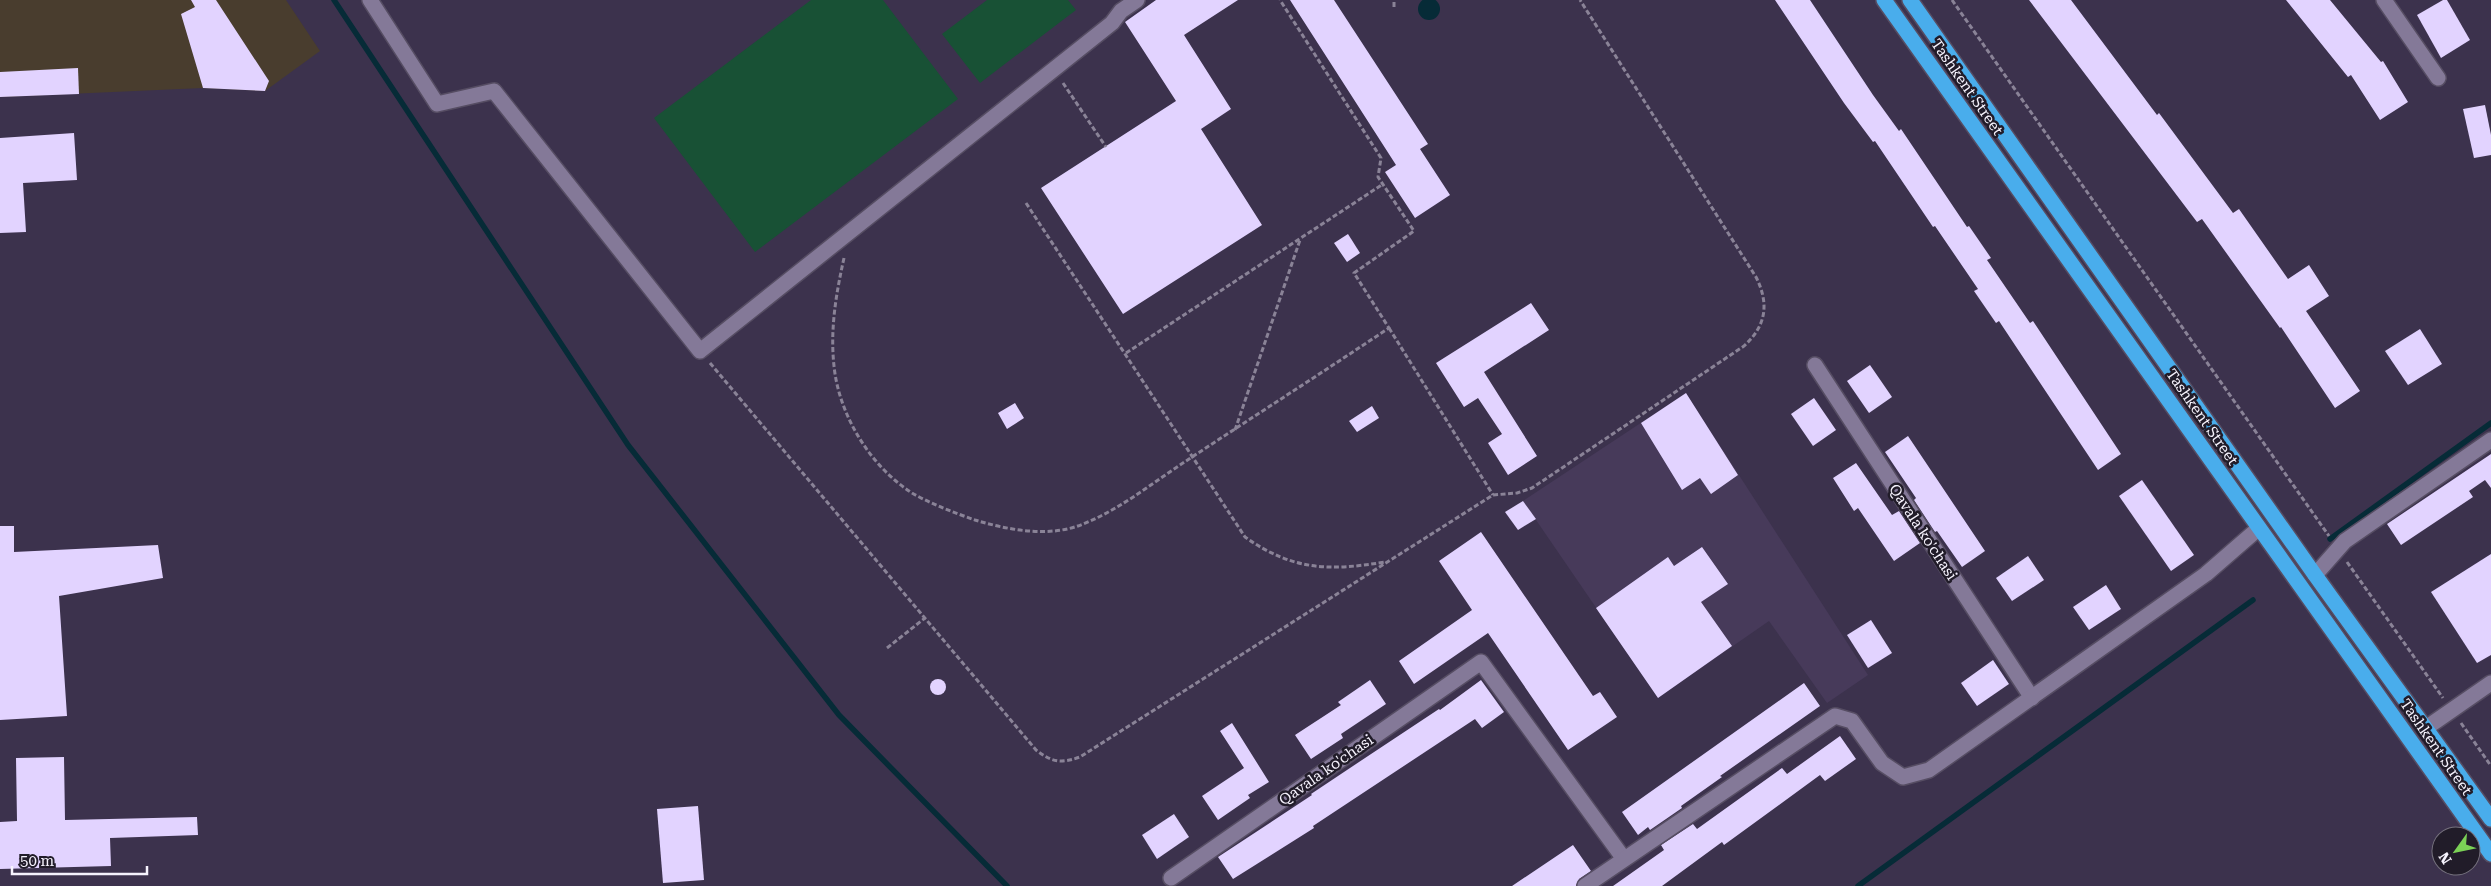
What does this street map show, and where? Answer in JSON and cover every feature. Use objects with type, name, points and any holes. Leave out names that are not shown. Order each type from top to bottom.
[{"type":"highway","name":"Tashkent Street","points":[[1884,0],[2491,854]]},
{"type":"highway","name":"Tashkent Street","points":[[1910,0],[2315,575],[2491,819]]},
{"type":"street","points":[[370,0],[437,104],[494,91],[700,351],[1054,70],[1112,23],[1121,11],[1137,0]]},
{"type":"street","points":[[2384,0],[2438,78]]},
{"type":"street","name":"Qavala ko'chasi","points":[[1815,366],[2032,698]]},
{"type":"street","points":[[2315,575],[2344,542],[2491,440]]},
{"type":"street","points":[[1586,886],[1834,716],[1852,721],[1882,763],[1903,778],[1930,770],[2206,574],[2260,528]]},
{"type":"street","name":"Qavala ko'chasi","points":[[1171,878],[1482,662],[1624,859]]},
{"type":"street","points":[[2426,728],[2491,682]]},
{"type":"path","points":[[1280,0],[1381,158],[1378,177],[1414,231],[1354,273],[1493,495]]},
{"type":"path","points":[[1394,0],[1394,7]]},
{"type":"path","points":[[700,351],[1036,750],[1050,760],[1066,762],[1080,757],[1493,495],[1517,493],[1532,488],[1744,346],[1756,335],[1765,308],[1763,291],[1756,276],[1580,0]]},
{"type":"path","points":[[1952,0],[2491,766]]},
{"type":"path","points":[[1054,70],[1106,147]]},
{"type":"path","points":[[1126,353],[1383,184]]},
{"type":"path","points":[[1026,203],[1246,537],[1264,550],[1291,562],[1319,568],[1350,568],[1388,562]]},
{"type":"path","points":[[849,233],[835,299],[834,367],[841,400],[859,439],[886,470],[912,493],[962,516],[988,524],[1022,530],[1050,531],[1081,525],[1098,517],[1235,431],[1389,328]]},
{"type":"path","points":[[1235,431],[1300,238]]},
{"type":"path","points":[[887,648],[925,618]]},
{"type":"shaded area","points":[[0,0],[286,0],[320,51],[265,91],[203,88],[0,97]]},
{"type":"shaded area","points":[[1686,393],[1868,675],[1827,703],[1769,621],[1658,698],[1523,501]]},
{"type":"green space","points":[[811,0],[883,0],[958,99],[755,252],[654,118]]},
{"type":"green space","points":[[987,0],[1068,0],[1076,10],[980,83],[942,34]]},
{"type":"water","points":[[1429,-2],[1437,1],[1440,9],[1437,17],[1429,20],[1421,17],[1418,9],[1421,1]]},
{"type":"building","points":[[191,0],[216,0],[269,81],[265,91],[203,88],[181,14],[195,7]]},
{"type":"building","points":[[1156,0],[1238,0],[1184,35],[1231,109],[1201,129],[1262,225],[1123,314],[1041,188],[1176,101],[1125,22]]},
{"type":"building","points":[[1290,0],[1334,0],[1428,144],[1420,149],[1450,195],[1415,218],[1385,172],[1396,165]]},
{"type":"building","points":[[1775,0],[1810,0],[1873,95],[1899,131],[1901,129],[1967,227],[1969,226],[1991,258],[1987,260],[2030,323],[2033,321],[2121,454],[2098,470],[1999,321],[1996,323],[1974,291],[1978,289],[1935,226],[1933,227],[1875,141],[1873,142],[1844,103]]},
{"type":"building","points":[[2029,0],[2071,0],[2157,115],[2159,113],[2233,213],[2239,209],[2288,279],[2309,265],[2329,296],[2306,311],[2360,391],[2335,408],[2281,327],[2202,219],[2197,222]]},
{"type":"building","points":[[2286,0],[2330,0],[2381,62],[2383,61],[2408,102],[2380,120],[2351,75],[2348,77]]},
{"type":"building","points":[[2443,0],[2447,0],[2470,40],[2441,58],[2417,15]]},
{"type":"building","points":[[78,68],[79,94],[0,97],[0,72]]},
{"type":"building","points":[[2485,105],[2491,135],[2491,155],[2474,158],[2463,109]]},
{"type":"building","points":[[74,133],[77,180],[23,183],[26,232],[0,233],[0,138]]},
{"type":"building","points":[[1348,234],[1360,253],[1347,262],[1334,243]]},
{"type":"building","points":[[1531,303],[1549,330],[1484,372],[1537,456],[1508,475],[1488,443],[1502,434],[1478,398],[1464,407],[1436,363]]},
{"type":"building","points":[[2420,329],[2442,364],[2408,385],[2385,351]]},
{"type":"building","points":[[1870,365],[1892,397],[1869,413],[1847,381]]},
{"type":"building","points":[[1686,393],[1738,475],[1711,494],[1700,478],[1682,490],[1641,423]]},
{"type":"building","points":[[1814,398],[1836,430],[1813,446],[1791,414]]},
{"type":"building","points":[[1015,403],[1024,418],[1007,429],[998,413]]},
{"type":"building","points":[[1372,406],[1379,418],[1357,432],[1349,421]]},
{"type":"building","points":[[1908,436],[1985,551],[1962,567],[1937,531],[1935,532],[1914,500],[1916,498],[1885,452]]},
{"type":"building","points":[[2491,454],[2491,488],[2485,480],[2469,491],[2473,497],[2401,545],[2387,524]]},
{"type":"building","points":[[1856,463],[1892,515],[1899,511],[1920,543],[1894,561],[1858,508],[1854,511],[1833,478]]},
{"type":"building","points":[[2142,480],[2194,555],[2171,571],[2119,496]]},
{"type":"building","points":[[1523,501],[1536,519],[1518,530],[1505,512]]},
{"type":"building","points":[[0,526],[14,526],[14,552],[158,545],[163,578],[59,596],[67,716],[0,720]]},
{"type":"building","points":[[1481,532],[1593,696],[1600,692],[1617,717],[1568,750],[1488,633],[1414,684],[1399,661],[1472,610],[1439,561]]},
{"type":"building","points":[[1702,547],[1728,584],[1701,602],[1732,646],[1658,698],[1596,608],[1668,557],[1674,566]]},
{"type":"building","points":[[2491,554],[2491,655],[2477,663],[2431,592]]},
{"type":"building","points":[[2028,556],[2044,580],[2012,601],[1996,578]]},
{"type":"building","points":[[2106,585],[2121,609],[2089,630],[2073,607]]},
{"type":"building","points":[[1871,620],[1892,653],[1868,668],[1847,635]]},
{"type":"building","points":[[1993,660],[2009,684],[1977,706],[1961,683]]},
{"type":"building","points":[[938,679],[944,681],[946,687],[944,693],[938,695],[932,693],[930,687],[932,681]]},
{"type":"building","points":[[1370,680],[1386,704],[1341,734],[1343,738],[1311,759],[1295,735],[1341,705],[1338,702]]},
{"type":"building","points":[[1481,680],[1504,712],[1482,728],[1475,719],[1313,826],[1314,828],[1233,879],[1218,857],[1440,710]]},
{"type":"building","points":[[1804,683],[1820,706],[1720,776],[1722,777],[1681,806],[1682,808],[1650,830],[1648,827],[1638,835],[1622,812]]},
{"type":"building","points":[[1232,723],[1269,782],[1248,795],[1250,798],[1218,820],[1202,796],[1244,768],[1220,731]]},
{"type":"building","points":[[1840,736],[1856,759],[1825,781],[1820,775],[1724,845],[1722,842],[1662,886],[1613,886],[1664,850],[1661,845],[1693,824],[1697,829],[1782,768],[1787,774]]},
{"type":"building","points":[[64,757],[65,820],[197,817],[198,835],[110,838],[111,866],[0,869],[0,822],[17,821],[16,758]]},
{"type":"building","points":[[698,806],[704,880],[663,883],[657,809]]},
{"type":"building","points":[[1174,814],[1189,837],[1157,859],[1142,835]]},
{"type":"building","points":[[1573,845],[1591,871],[1579,879],[1576,886],[1512,886]]},
{"type":"waterway","points":[[334,0],[628,445],[839,715],[1007,886]]},
{"type":"waterway","points":[[2330,539],[2491,423]]},
{"type":"waterway","points":[[1858,886],[2253,600]]}]
